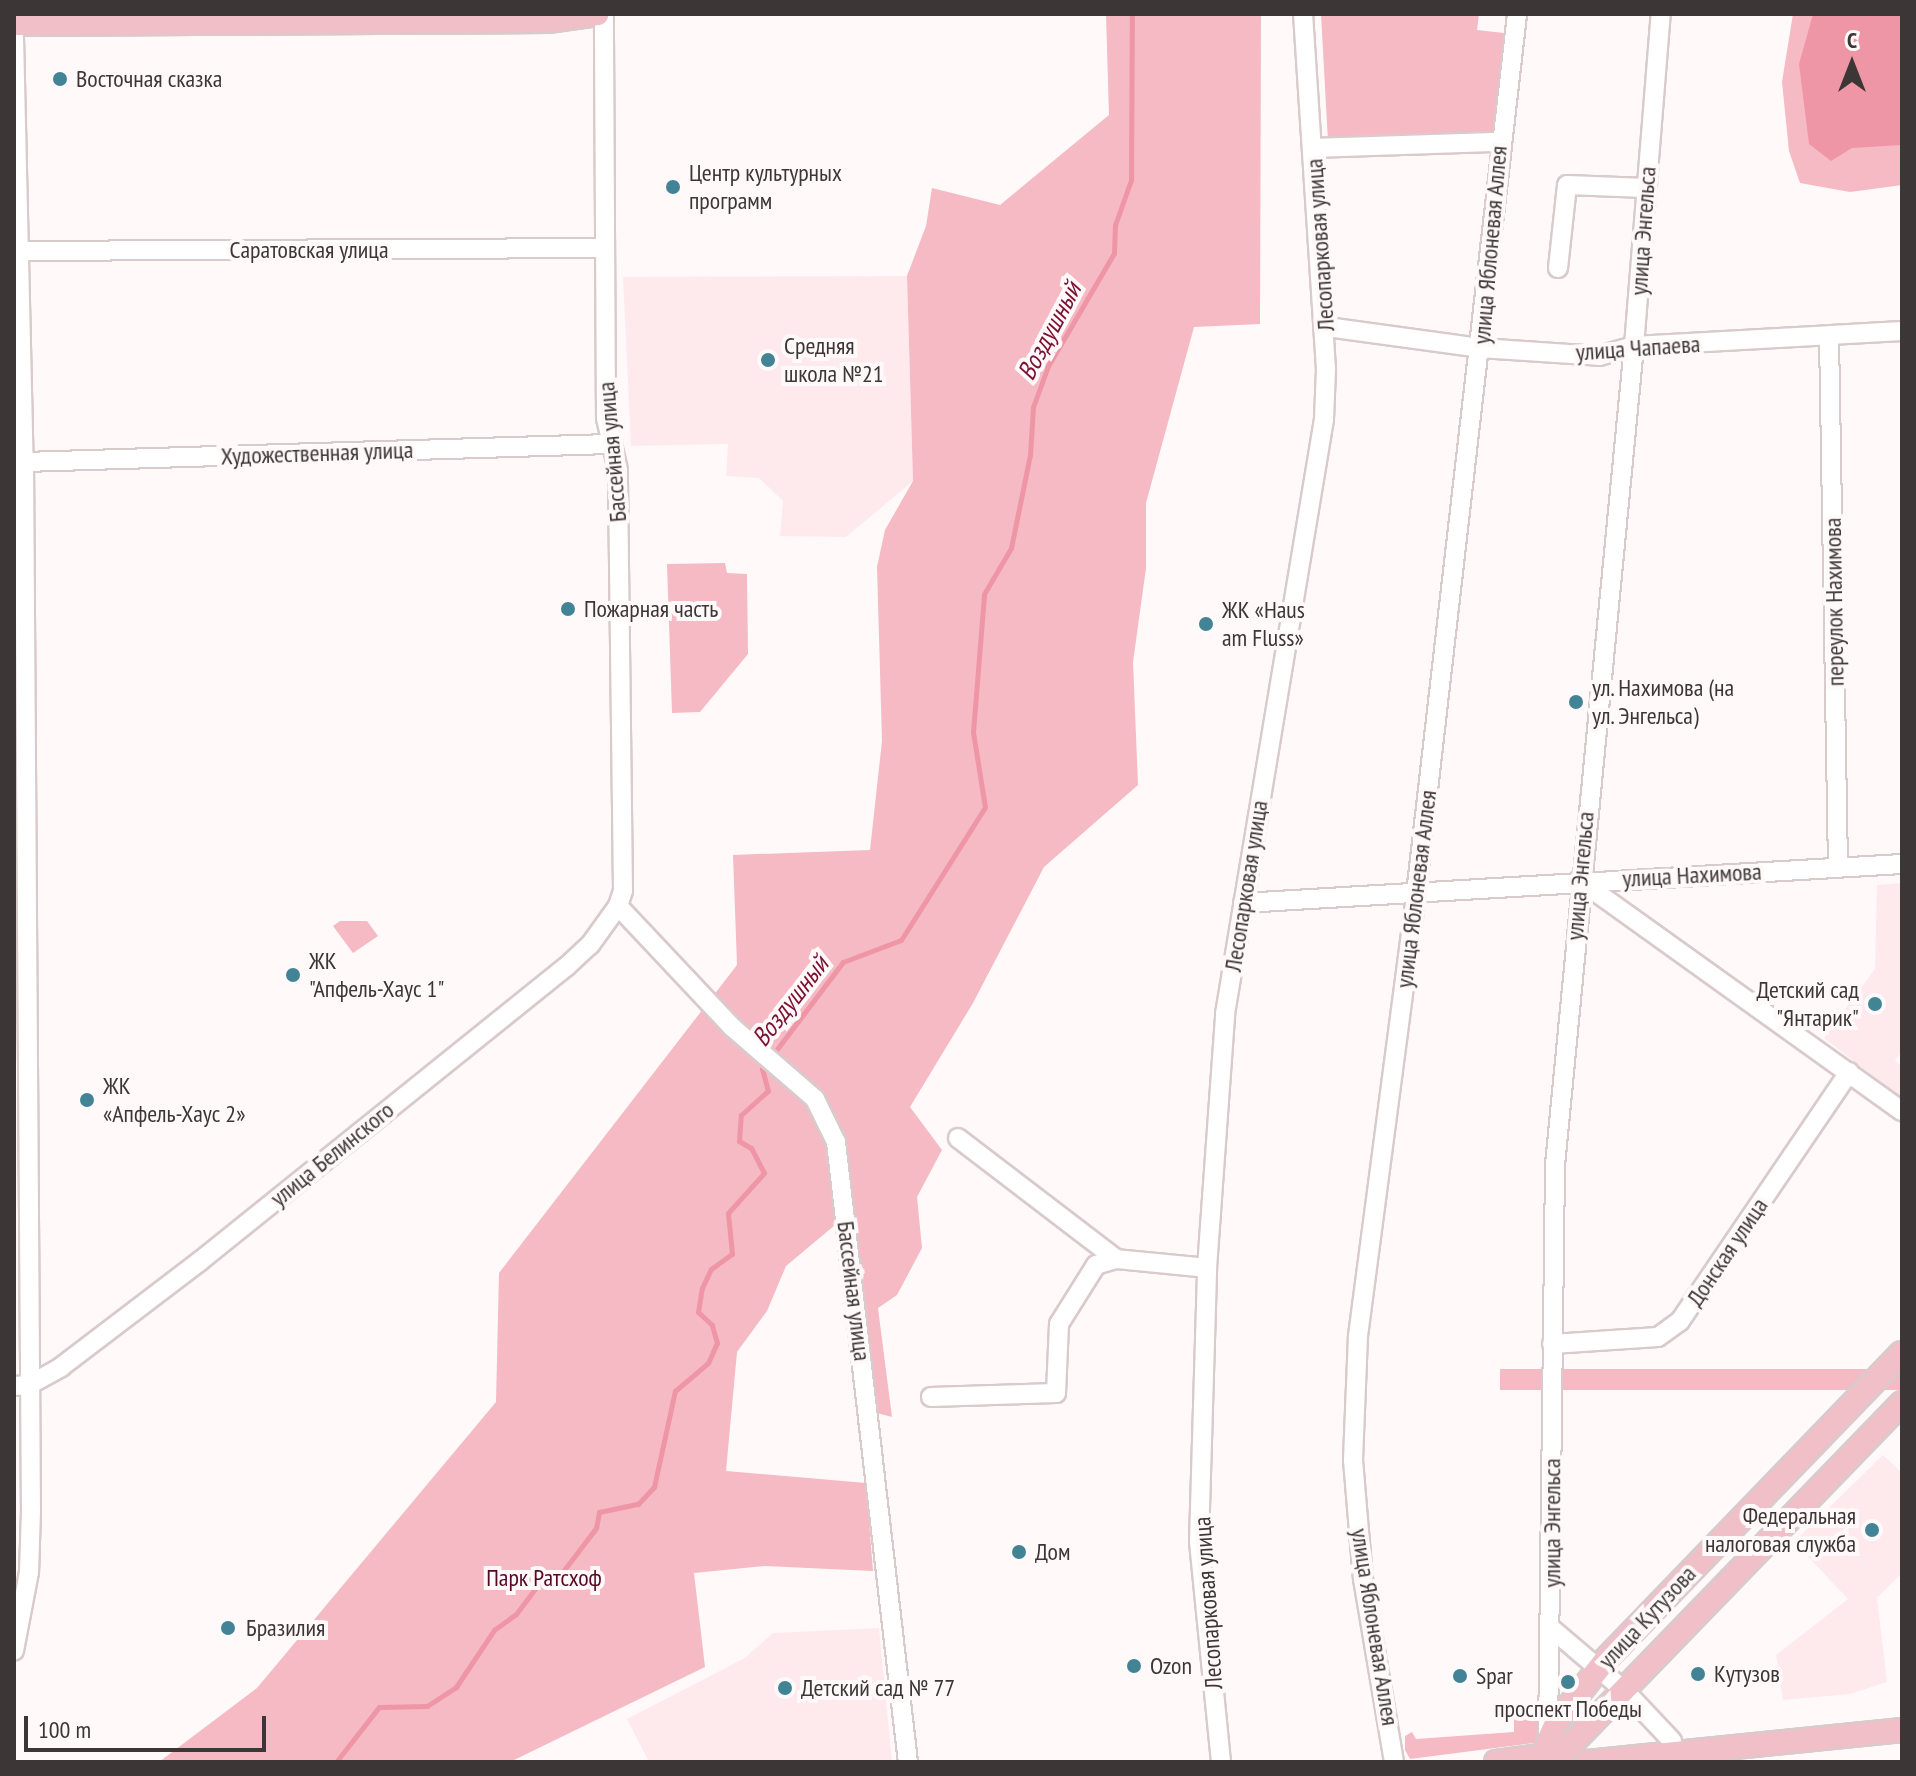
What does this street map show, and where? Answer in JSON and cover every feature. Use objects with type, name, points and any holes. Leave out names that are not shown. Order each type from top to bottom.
[{"type":"main road","points":[[14,24],[548,21],[601,14]]},
{"type":"main road","name":"улица Кутузова","points":[[1553,1755],[1557,1721],[1597,1670],[1902,1353]]},
{"type":"main road","name":"улица Кутузова","points":[[1553,1755],[1624,1690],[1902,1403]]},
{"type":"main road","points":[[1496,1762],[1553,1755],[1902,1730]]},
{"type":"main road","points":[[1587,1762],[1676,1747]]},
{"type":"street","name":"Бассейная улица","points":[[601,14],[609,444],[618,470],[620,898],[732,1027],[815,1099],[836,1142],[908,1762]]},
{"type":"street","name":"Лесопарковая улица","points":[[1221,1762],[1199,1542],[1207,1268],[1225,1014],[1324,419],[1327,327],[1303,14]]},
{"type":"street","name":"улица Яблоневая Аллея","points":[[1394,1762],[1363,1579],[1353,1460],[1364,1277],[1416,894],[1480,348],[1499,142],[1517,14]]},
{"type":"street","name":"улица Энгельса","points":[[1553,1755],[1555,1165],[1579,880],[1634,346],[1661,14]]},
{"type":"street","points":[[14,37],[24,462],[20,706],[21,1385],[29,1572],[14,1651]]},
{"type":"street","points":[[1314,148],[1499,142]]},
{"type":"street","points":[[1558,268],[1567,185],[1646,188]]},
{"type":"street","name":"Саратовская улица","points":[[17,251],[604,248]]},
{"type":"street","name":"улица Чапаева","points":[[1327,327],[1480,348],[1599,356],[1634,346],[1902,331]]},
{"type":"street","name":"переулок Нахимова","points":[[1829,336],[1838,867]]},
{"type":"street","name":"Художественная улица","points":[[24,462],[609,444]]},
{"type":"street","name":"улица Нахимова","points":[[1243,903],[1416,894],[1579,880],[1902,864]]},
{"type":"street","points":[[1579,880],[1902,1111]]},
{"type":"street","name":"улица Белинского","points":[[21,1385],[61,1367],[200,1261],[566,967],[590,945],[620,898]]},
{"type":"street","name":"Донская улица","points":[[1552,1344],[1658,1337],[1680,1321],[1849,1072]]},
{"type":"street","points":[[958,1138],[1116,1259]]},
{"type":"street","points":[[931,1397],[1056,1393],[1059,1324],[1096,1265],[1116,1259],[1207,1268]]},
{"type":"street","points":[[1552,1629],[1624,1690],[1676,1747]]},
{"type":"shaded area","points":[[1813,14],[1902,14],[1902,145],[1852,148],[1831,161],[1809,144],[1799,64]]},
{"type":"shaded area","name":"Средняя школа №21","points":[[907,276],[913,481],[846,537],[780,536],[783,501],[759,478],[726,476],[728,444],[631,446],[623,277]]},
{"type":"shaded area","name":"Детский сад \"Янтарик\"","points":[[1902,883],[1902,1051],[1895,1061],[1902,1066],[1902,1099],[1824,1038],[1875,969],[1877,885]]},
{"type":"shaded area","points":[[1883,1455],[1902,1473],[1902,1573],[1877,1598],[1887,1682],[1850,1694],[1783,1700],[1776,1655],[1848,1599],[1794,1542]]},
{"type":"shaded area","name":"Детский сад № 77","points":[[879,1628],[892,1762],[649,1762],[627,1719],[745,1658],[773,1633]]},
{"type":"green space","name":"Парк Ратсхоф","points":[[1106,14],[1261,14],[1260,324],[1194,327],[1146,503],[1146,568],[1133,662],[1138,785],[1044,867],[973,1003],[910,1107],[942,1150],[917,1197],[922,1248],[897,1295],[878,1308],[892,1417],[877,1413],[862,1305],[841,1220],[786,1266],[767,1311],[737,1352],[726,1471],[866,1483],[873,1571],[765,1566],[694,1573],[705,1667],[510,1762],[159,1762],[257,1688],[496,1402],[499,1273],[737,965],[733,855],[870,850],[882,741],[877,567],[885,530],[913,481],[907,276],[926,226],[932,188],[1000,205],[1109,115]]},
{"type":"green space","points":[[1321,14],[1479,14],[1477,30],[1504,33],[1496,135],[1328,142]]},
{"type":"green space","points":[[1793,14],[1902,14],[1902,185],[1850,192],[1800,183],[1789,151],[1782,82]]},
{"type":"green space","points":[[725,563],[727,573],[747,574],[748,654],[700,712],[672,713],[667,564]]},
{"type":"green space","points":[[340,921],[367,921],[378,936],[353,953],[333,926]]},
{"type":"green space","points":[[1500,1369],[1902,1369],[1902,1390],[1500,1390]]},
{"type":"green space","points":[[1514,1713],[1540,1715],[1542,1742],[1410,1759],[1405,1750],[1405,1736],[1412,1732],[1416,1739],[1514,1732]]},
{"type":"waterway","name":"Воздушный","points":[[336,1762],[379,1707],[427,1706],[456,1687],[494,1630],[516,1614],[541,1581],[561,1574],[596,1528],[599,1512],[638,1504],[654,1487],[675,1391],[708,1363],[717,1343],[712,1325],[698,1312],[702,1288],[711,1269],[732,1254],[728,1213],[764,1173],[751,1148],[739,1141],[741,1115],[768,1091],[762,1069],[843,962],[901,940],[985,807],[973,732],[984,594],[1011,548],[1030,455],[1033,407],[1048,366],[1114,253],[1115,225],[1131,180],[1132,14]]},
{"type":"tram line","points":[[213,14],[260,14]]},
{"type":"place","name":"Восточная сказка","points":[[60,79]]},
{"type":"place","name":"Центр культурных программ","points":[[673,187]]},
{"type":"place","name":"Средняя школа №21","points":[[768,360]]},
{"type":"place","name":"Пожарная часть","points":[[568,609]]},
{"type":"place","name":"ЖК «Haus am Fluss»","points":[[1206,624]]},
{"type":"place","name":"ул. Нахимова (на ул. Энгельса)","points":[[1576,702]]},
{"type":"place","name":"ЖК \"Апфель-Хаус 1\"","points":[[293,975]]},
{"type":"place","name":"Детский сад \"Янтарик\"","points":[[1875,1004]]},
{"type":"place","name":"ЖК «Апфель-Хаус 2»","points":[[87,1100]]},
{"type":"place","name":"Федеральная налоговая служба","points":[[1872,1530]]},
{"type":"place","name":"Дом","points":[[1019,1552]]},
{"type":"place","name":"Бразилия","points":[[228,1628]]},
{"type":"place","name":"Ozon","points":[[1134,1666]]},
{"type":"place","name":"Кутузов","points":[[1698,1674]]},
{"type":"place","name":"Spar","points":[[1460,1676]]},
{"type":"place","name":"проспект Победы","points":[[1568,1682]]},
{"type":"place","name":"Детский сад № 77","points":[[785,1688]]}]
